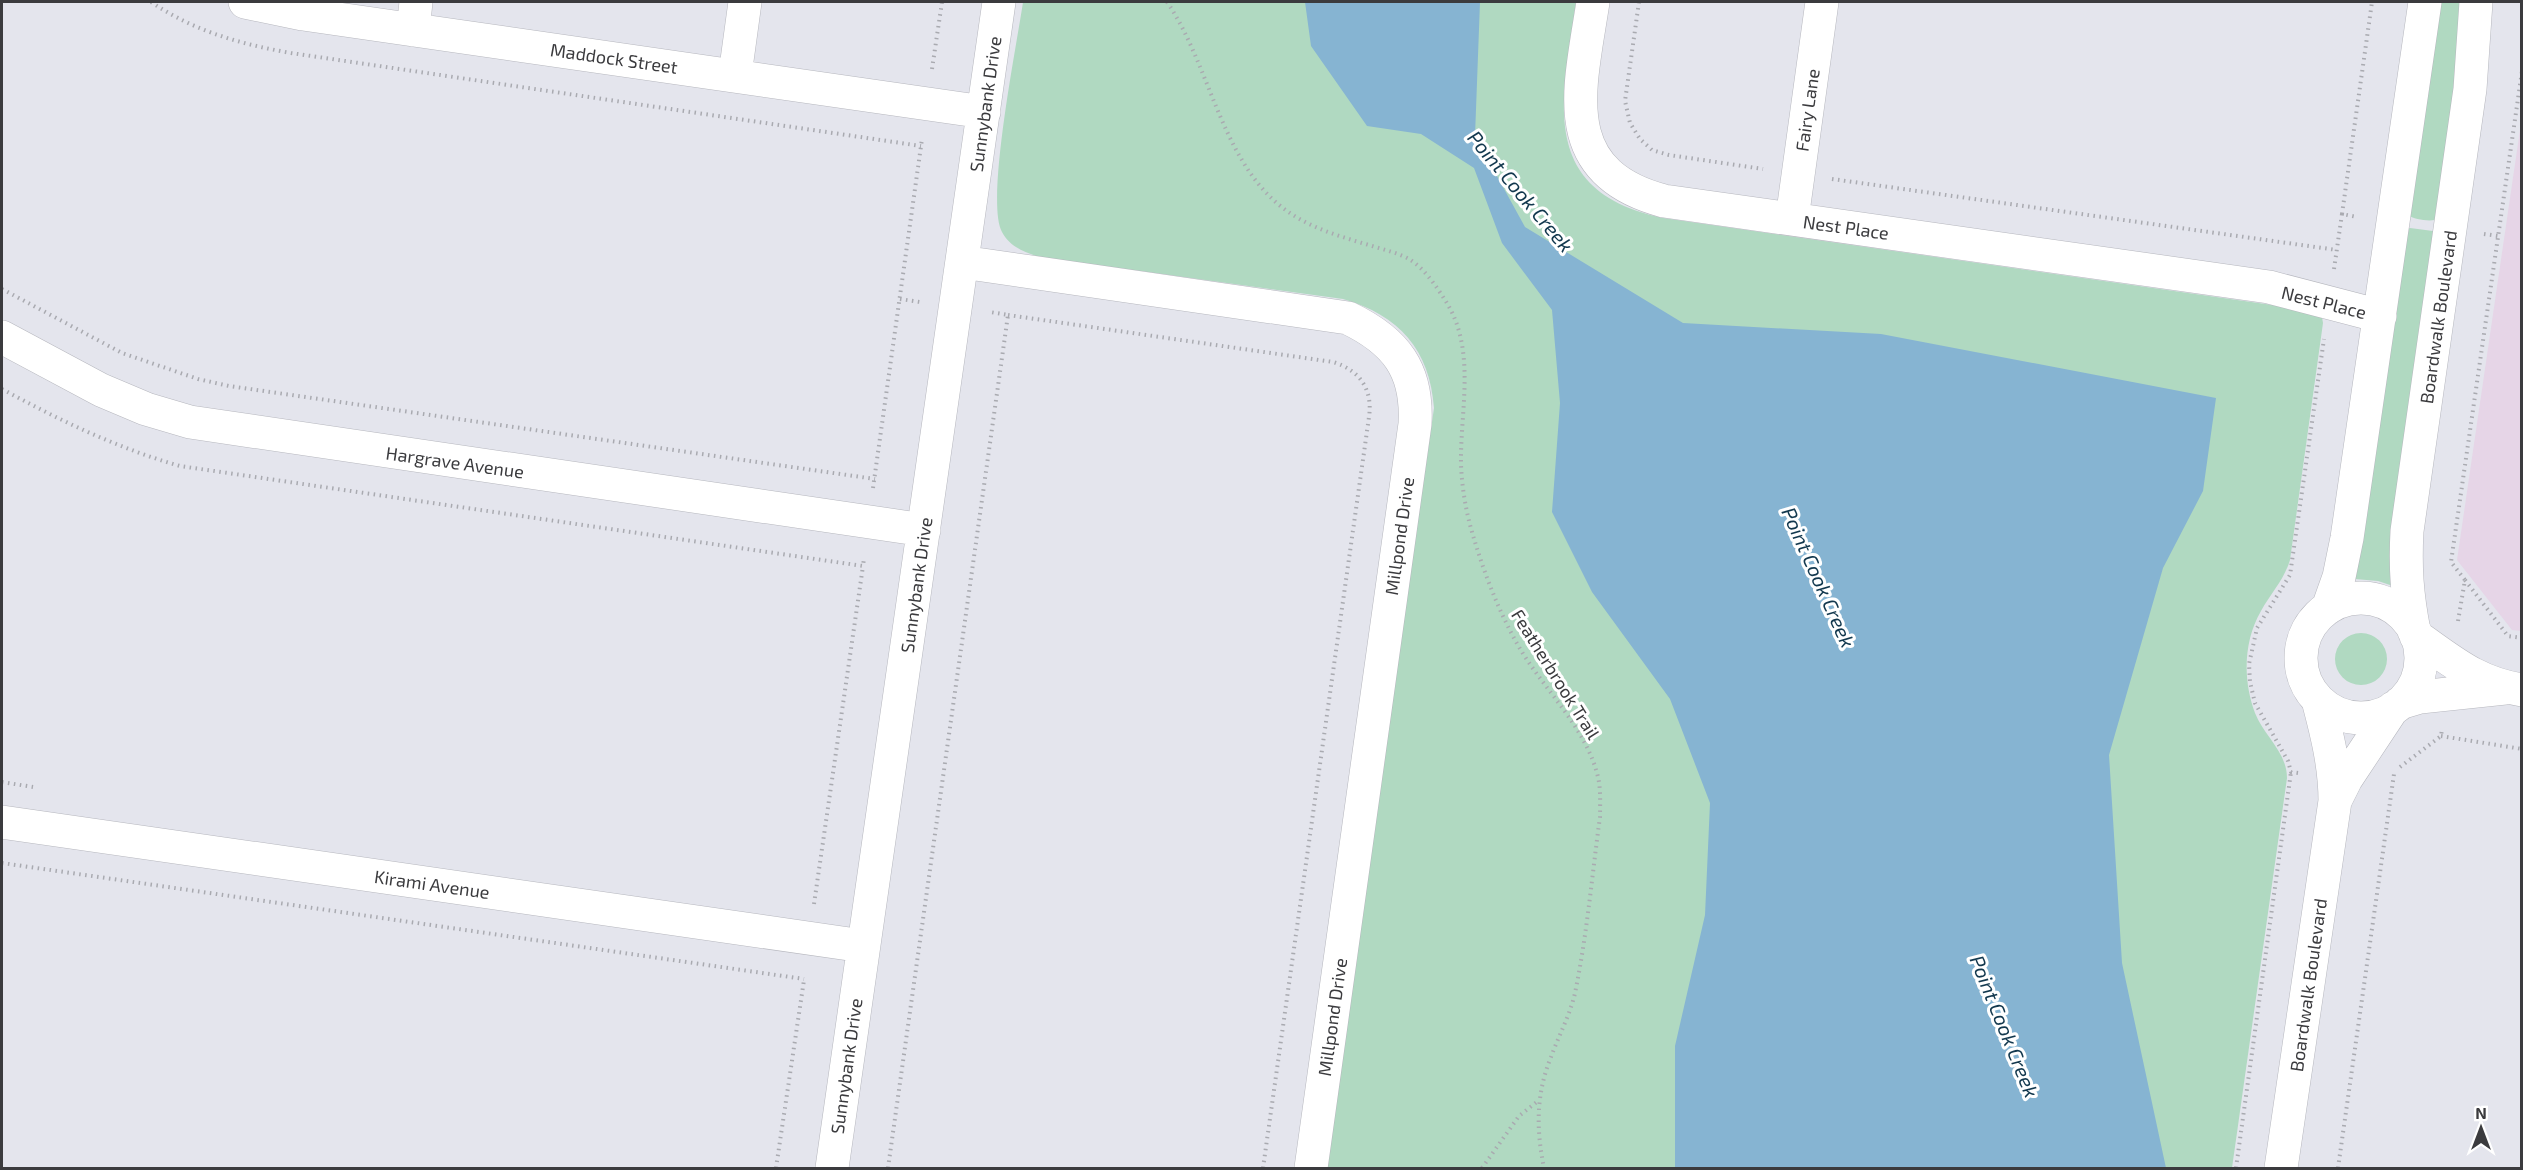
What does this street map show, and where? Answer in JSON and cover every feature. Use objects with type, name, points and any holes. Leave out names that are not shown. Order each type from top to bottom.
[{"type":"street","name":"Maddock Street","points":[[245,2],[303,14],[415,16],[735,75],[984,112]]},
{"type":"street","points":[[735,75],[745,2]]},
{"type":"street","name":"Sunnybank Drive","points":[[832,1168],[999,2]]},
{"type":"street","name":"Nest Place","points":[[1593,2],[1582,75],[1580,114],[1586,139],[1601,166],[1618,182],[1641,195],[1664,201],[2381,303]]},
{"type":"street","name":"Fairy Lane","points":[[1792,219],[1822,2]]},
{"type":"street","points":[[2328,608],[2339,577],[2347,538],[2425,2]]},
{"type":"street","name":"Boardwalk Boulevard","points":[[2416,634],[2407,597],[2404,571],[2407,531],[2470,89],[2476,2]]},
{"type":"street","name":"Millpond Drive","points":[[962,262],[1348,318],[1376,333],[1390,345],[1408,371],[1416,406],[1415,424],[1311,1168]]},
{"type":"street","name":"Hargrave Avenue","points":[[2,337],[101,390],[146,409],[190,422],[924,530]]},
{"type":"street","points":[[2367,598],[2386,604],[2403,615],[2416,634],[2451,663],[2472,675],[2514,689],[2421,697],[2374,717],[2354,718],[2334,712],[2318,700],[2307,686],[2301,669],[2301,652],[2305,635],[2314,620],[2328,608],[2346,600],[2367,598]]},
{"type":"street","points":[[2397,706],[2412,689],[2419,672],[2421,654],[2416,634]]},
{"type":"street","name":"Boardwalk Boulevard","points":[[2281,1168],[2335,801],[2335,778],[2331,754],[2318,700]]},
{"type":"street","name":"Boardwalk Boulevard","points":[[2335,801],[2362,753],[2397,706]]},
{"type":"street","name":"Kirami Avenue","points":[[2,822],[862,946]]},
{"type":"path","points":[[776,1168],[942,2]]},
{"type":"path","name":"Featherbrook Trail","points":[[1167,2],[1186,34],[1220,114],[1241,156],[1256,179],[1277,203],[1299,219],[1328,232],[1412,260],[1429,278],[1447,303],[1458,327],[1464,349],[1462,480],[1474,538],[1486,576],[1503,616],[1520,648],[1583,742],[1598,779],[1600,817],[1578,977],[1568,1017],[1543,1078],[1538,1101],[1539,1141],[1544,1168]]},
{"type":"path","points":[[1639,2],[1625,101],[1630,123],[1640,140],[1652,150],[1669,155],[1798,174],[2337,250]]},
{"type":"path","points":[[2342,214],[2372,2]]},
{"type":"path","points":[[2,289],[122,353],[198,380],[874,479]]},
{"type":"path","points":[[900,299],[1333,362],[1346,366],[1358,375],[1369,395],[1369,417],[1263,1168]]},
{"type":"path","points":[[888,1168],[1008,315]]},
{"type":"path","points":[[2,389],[54,418],[105,441],[180,466],[862,566]]},
{"type":"path","points":[[2465,580],[2508,636],[2522,638]]},
{"type":"path","points":[[2441,736],[2522,749]]},
{"type":"path","points":[[2236,1168],[2291,772]]},
{"type":"path","points":[[2,863],[804,979]]},
{"type":"path","points":[[1482,1168],[1520,1116],[1538,1101]]},
{"type":"shaded area","points":[[2521,123],[2521,631],[2512,630],[2457,560]]},
{"type":"green space","points":[[1023,2],[1576,2],[1566,73],[1564,106],[1567,137],[1576,164],[1594,187],[1622,205],[1663,218],[2321,312],[2323,323],[2290,560],[2255,623],[2248,648],[2247,675],[2251,701],[2259,721],[2283,760],[2287,778],[2232,1168],[1326,1168],[1434,408],[1431,387],[1418,352],[1395,325],[1363,306],[1343,299],[1039,257],[1009,242],[1002,232],[998,215],[997,189],[1004,122]]},
{"type":"green space","points":[[2438,2],[2463,2],[2440,219],[2428,220],[2407,215]]},
{"type":"green space","points":[[2410,228],[2433,231],[2393,584],[2390,585],[2378,581],[2355,579],[2405,230]]},
{"type":"green space","points":[[2361,633],[2371,635],[2379,641],[2385,649],[2387,659],[2385,669],[2379,677],[2371,683],[2361,685],[2351,683],[2343,677],[2337,669],[2335,659],[2337,649],[2343,641],[2351,635]]},
{"type":"water","name":"Point Cook Creek","points":[[1305,2],[1480,2],[1475,136],[1525,227],[1683,323],[1881,334],[2216,398],[2203,491],[2163,568],[2109,755],[2122,963],[2166,1168],[1675,1168],[1675,1046],[1705,915],[1710,803],[1670,699],[1592,592],[1552,512],[1560,403],[1552,310],[1502,243],[1474,168],[1421,134],[1367,126],[1311,46]]}]
